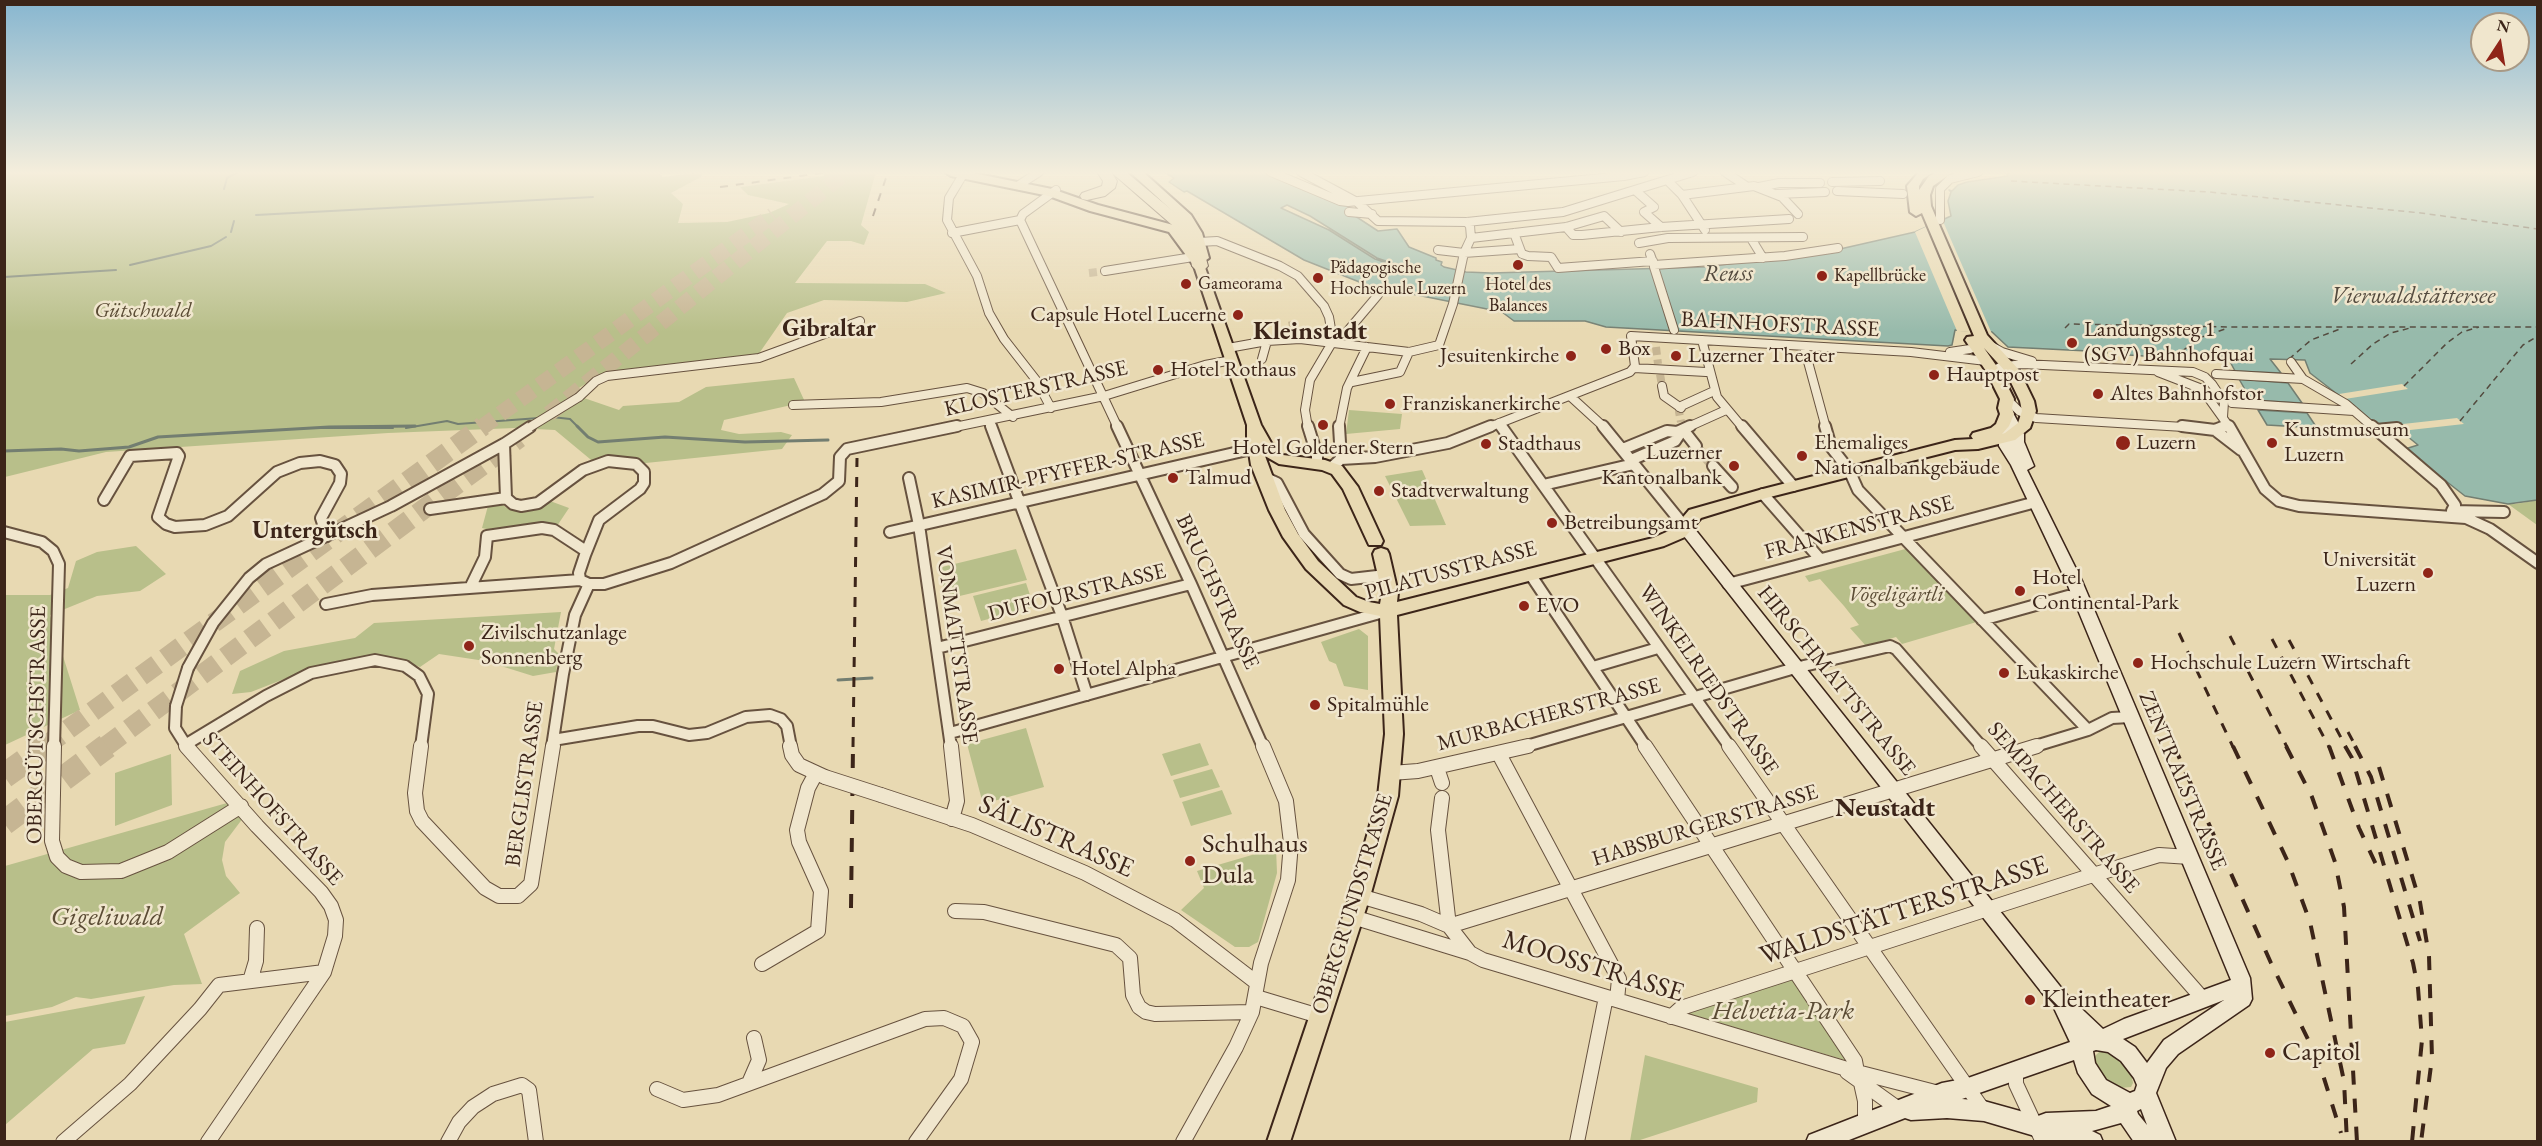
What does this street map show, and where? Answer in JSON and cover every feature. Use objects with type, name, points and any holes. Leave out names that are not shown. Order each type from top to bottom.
[{"type":"highway","points":[[1169,225],[1173,229]]},
{"type":"highway","points":[[1180,225],[1196,251]]},
{"type":"main road","points":[[1160,225],[1173,229],[1196,251]]},
{"type":"main road","points":[[1193,225],[1196,251],[1254,425],[1271,455],[1279,459],[1298,462],[1330,463]]},
{"type":"main road","points":[[1931,225],[1978,339],[1996,366],[2007,406]]},
{"type":"main road","points":[[1978,339],[1996,366],[2014,373],[2026,401],[2028,416],[2025,425],[2011,436]]},
{"type":"main road","name":"PILATUSSTRASSE","points":[[1955,445],[1996,431],[2002,426],[2007,406]]},
{"type":"main road","name":"ZENTRALSTRASSE","points":[[2007,406],[2012,424],[2007,449],[2018,465],[2080,597],[2237,968],[2241,985]]},
{"type":"main road","points":[[1254,425],[1256,448],[1264,477],[1291,537],[1317,570],[1357,605],[1388,611]]},
{"type":"main road","name":"PILATUSSTRASSE","points":[[1388,611],[1666,539],[1679,533],[1695,514],[1763,494],[1849,470],[1955,445],[2011,436]]},
{"type":"main road","name":"ZENTRALSTRASSE","points":[[2011,436],[2019,449],[2066,557],[2065,563]]},
{"type":"main road","points":[[1264,477],[1298,462]]},
{"type":"main road","name":"OBERGRUNDSTRASSE","points":[[1278,1142],[1384,818],[1391,772],[1393,702],[1388,611],[1390,593],[1378,547],[1350,487],[1330,463]]},
{"type":"main road","name":"HIRSCHMATTSTRASSE","points":[[1685,527],[1728,584],[2095,1042],[2082,1058],[2090,1076],[2109,1094],[2123,1101]]},
{"type":"main road","points":[[1829,1139],[1942,1093],[1968,1088],[2016,1071],[2241,985],[2242,999],[2171,1047],[2159,1061],[2137,1102],[2123,1101]]},
{"type":"main road","points":[[2095,1042],[2128,1054],[2142,1072],[2166,1142]]},
{"type":"main road","points":[[2039,1132],[2096,1121],[2118,1114],[2123,1101]]},
{"type":"main road","points":[[2123,1101],[2130,1120],[2148,1142]]},
{"type":"main road","points":[[1900,1110],[1947,1107],[1984,1111],[2039,1132],[2093,1142]]},
{"type":"street","points":[[949,225],[977,276],[989,313],[1004,339],[1036,380],[1051,408]]},
{"type":"street","points":[[952,233],[991,225]]},
{"type":"street","name":"BRUCHSTRASSE","points":[[1023,225],[1191,584],[1286,801],[1291,843],[1288,880],[1261,963],[1252,1012],[1236,1047],[1183,1142]]},
{"type":"street","points":[[1330,334],[1367,347],[1409,352],[1439,345],[1453,303],[1464,253],[1471,238],[1470,225]]},
{"type":"street","points":[[1438,250],[1464,253],[1568,225]]},
{"type":"street","points":[[1570,225],[1573,235],[1582,235],[1692,225]]},
{"type":"street","points":[[1613,225],[1622,232]]},
{"type":"street","points":[[1702,225],[1710,238]]},
{"type":"street","points":[[1638,230],[1649,254],[1674,330]]},
{"type":"street","points":[[1649,254],[1668,238],[1803,237]]},
{"type":"street","points":[[1471,238],[1514,239]]},
{"type":"street","points":[[1514,239],[1522,254],[1551,257],[1558,268],[1649,254],[1763,258],[1838,248]]},
{"type":"street","points":[[1752,240],[1763,258]]},
{"type":"street","points":[[1105,270],[1196,251],[1217,241],[1290,271],[1306,283],[1329,316],[1330,334],[1310,380],[1305,410],[1330,463]]},
{"type":"street","points":[[1330,334],[1345,333],[1377,295]]},
{"type":"street","points":[[430,508],[506,498],[504,444],[580,396],[596,381],[607,376],[759,358],[860,321]]},
{"type":"street","points":[[1632,370],[1631,333],[1724,336]]},
{"type":"street","name":"BAHNHOFSTRASSE","points":[[1631,333],[1655,342],[1702,340],[1926,354],[1996,366],[2050,366]]},
{"type":"street","name":"KLOSTERSTRASSE","points":[[585,582],[604,584],[657,569],[823,494],[839,481],[840,457],[847,449],[1012,417],[1104,396],[1205,364],[1267,341],[1330,334]]},
{"type":"street","points":[[1978,339],[2011,355],[2050,366],[2158,372],[2180,371],[2205,377],[2224,402],[2225,421],[2243,448],[2242,451]]},
{"type":"street","name":"BAHNHOFSTRASSE","points":[[1926,354],[1978,339]]},
{"type":"street","points":[[1702,340],[1714,391],[1726,410],[1793,486]]},
{"type":"street","points":[[1262,359],[1267,341]]},
{"type":"street","points":[[1330,463],[1347,388],[1352,382],[1367,347]]},
{"type":"street","points":[[1804,347],[1831,447],[1849,470],[1858,490],[2088,730]]},
{"type":"street","points":[[1352,382],[1400,372],[1409,352]]},
{"type":"street","points":[[2303,379],[2292,364],[2307,365]]},
{"type":"street","points":[[1330,463],[1448,443],[1632,370],[1706,372]]},
{"type":"street","points":[[2216,374],[2303,379],[2339,397],[2441,482],[2455,505],[2452,511],[2487,514],[2504,512]]},
{"type":"street","points":[[1662,386],[1664,396],[1680,407],[1714,391]]},
{"type":"street","points":[[793,405],[881,402],[967,388],[983,393],[1012,417]]},
{"type":"street","name":"HIRSCHMATTSTRASSE","points":[[1570,396],[1599,421],[1685,527]]},
{"type":"street","points":[[2232,403],[2354,411]]},
{"type":"street","points":[[2007,406],[2028,416],[2043,419],[2215,430],[2242,451],[2268,493],[2283,503],[2461,517],[2478,522],[2538,563]]},
{"type":"street","points":[[1623,450],[1667,430],[1682,428],[1726,410]]},
{"type":"street","points":[[989,421],[1062,616],[1087,695]]},
{"type":"street","points":[[2215,430],[2225,421]]},
{"type":"street","name":"WINKELRIEDSTRASSE","points":[[1498,423],[1784,824],[1984,1111]]},
{"type":"street","points":[[1682,428],[1696,446]]},
{"type":"street","points":[[1544,485],[1633,462],[1676,441],[1682,428]]},
{"type":"street","points":[[2376,430],[2397,428]]},
{"type":"street","name":"STEINHOFSTRASSE","points":[[208,1142],[324,972],[335,936],[336,920],[331,906],[185,745],[175,728],[176,706],[188,668],[206,633],[253,574],[274,559],[391,506],[504,444]]},
{"type":"street","name":"KASIMIR-PFYFFER-STRASSE","points":[[890,532],[1256,448]]},
{"type":"street","points":[[104,500],[130,456],[177,453],[179,456],[158,517],[175,527],[205,525],[228,516],[277,472],[300,463],[321,461],[335,465],[341,474],[340,483],[321,518],[327,536]]},
{"type":"street","name":"BERGLISTRASSE","points":[[185,745],[302,677],[341,664],[375,660],[392,662],[413,670],[427,687],[428,708],[415,792],[417,811],[422,821],[438,840],[485,888],[499,896],[518,896],[531,884],[534,875],[553,740],[575,615],[585,582],[579,573],[599,520],[644,483],[644,472],[636,465],[624,461],[596,464],[571,477],[546,499],[529,505],[513,504],[506,498]]},
{"type":"street","points":[[1713,466],[1732,487]]},
{"type":"street","points":[[1264,477],[1277,483],[1304,534],[1340,574],[1351,579],[1386,575]]},
{"type":"street","name":"VONMATTSTRASSE","points":[[909,478],[919,525],[950,733],[957,801],[952,819]]},
{"type":"street","points":[[1763,494],[1820,559]]},
{"type":"street","name":"FRANKENSTRASSE","points":[[1728,584],[2036,502]]},
{"type":"street","points":[[470,588],[484,557],[487,536],[542,528],[554,530],[586,551]]},
{"type":"street","name":"OBERGÜTSCHSTRASSE","points":[[4,532],[42,542],[53,550],[59,564],[52,841],[57,857],[66,866],[81,872],[107,873],[133,867],[168,852],[241,806]]},
{"type":"street","points":[[1530,574],[1855,1061],[1865,1101],[1865,1124]]},
{"type":"street","points":[[326,604],[372,595],[585,582]]},
{"type":"street","name":"DUFOURSTRASSE","points":[[937,648],[1191,584]]},
{"type":"street","points":[[1982,620],[2068,596],[2080,597]]},
{"type":"street","name":"PILATUSSTRASSE","points":[[950,733],[1388,611]]},
{"type":"street","name":"MURBACHERSTRASSE","points":[[1391,772],[1437,768],[1499,754],[1795,668],[1890,646]]},
{"type":"street","name":"SEMPACHERSTRASSE","points":[[1890,646],[1896,649],[2203,999]]},
{"type":"street","points":[[1593,667],[1658,648]]},
{"type":"street","name":"SÄLISTRASSE","points":[[553,740],[638,726],[653,726],[690,735],[706,733],[746,717],[770,715],[781,719],[787,726],[795,760],[804,769],[952,819],[1058,860],[1161,912],[1257,983]]},
{"type":"street","name":"HABSBURGERSTRASSE","points":[[1449,926],[2088,730],[2112,718],[2130,717]]},
{"type":"street","points":[[1499,754],[1619,979],[1577,1142]]},
{"type":"street","points":[[1437,768],[1442,783]]},
{"type":"street","points":[[762,964],[818,931],[821,891],[799,842],[797,830],[808,788],[820,776]]},
{"type":"street","points":[[1436,942],[1449,926],[1438,830],[1442,798]]},
{"type":"street","name":"WALDSTÄTTERSTRASSE","points":[[1671,1017],[1681,1008],[2093,875],[2159,855],[2190,857]]},
{"type":"street","name":"MOOSSTRASSE","points":[[1360,896],[1421,914],[1449,926],[1470,953]]},
{"type":"street","points":[[955,911],[984,912],[1116,945],[1130,958],[1133,995],[1138,1006],[1146,1012],[1155,1014],[1252,1012]]},
{"type":"street","name":"MOOSSTRASSE","points":[[1353,917],[1470,953],[1483,960],[1840,1067],[1859,1077],[1900,1110]]},
{"type":"street","points":[[250,981],[256,961],[257,928]]},
{"type":"street","points":[[63,1142],[130,1084],[200,1009],[219,985],[324,972]]},
{"type":"street","points":[[1256,998],[1319,1016]]},
{"type":"street","points":[[657,1089],[682,1100],[718,1095],[926,1018],[944,1018],[963,1026],[972,1042],[961,1079],[916,1142]]},
{"type":"street","points":[[749,1083],[759,1060],[754,1038]]},
{"type":"street","points":[[2016,1071],[2016,1084],[2039,1132]]},
{"type":"street","name":"MOOSSTRASSE","points":[[1859,1077],[1942,1093]]},
{"type":"street","points":[[448,1142],[459,1122],[473,1107],[493,1094],[522,1085],[529,1090],[537,1142]]},
{"type":"green space","name":"Gütschwald","points":[[4,225],[862,225],[869,232],[864,245],[851,241],[827,241],[795,283],[925,284],[946,293],[907,302],[824,300],[787,313],[758,355],[601,374],[568,395],[619,410],[623,406],[679,402],[706,387],[794,378],[805,402],[724,420],[721,430],[739,434],[781,432],[792,435],[782,449],[636,464],[596,464],[555,430],[515,428],[388,433],[106,452],[5,477]]},
{"type":"green space","points":[[1349,410],[1402,414],[1400,429],[1346,434]]},
{"type":"green space","points":[[1422,470],[1446,525],[1410,526],[1385,476]]},
{"type":"green space","points":[[2537,500],[2537,525],[2508,504],[2516,504]]},
{"type":"green space","points":[[502,501],[505,507],[515,511],[533,510],[550,501],[569,508],[557,526],[552,526],[550,522],[495,531],[482,528],[489,502]]},
{"type":"green space","points":[[136,546],[166,574],[140,591],[97,596],[50,615],[80,710],[5,745],[4,595],[50,595],[68,588],[76,561],[97,552]]},
{"type":"green space","name":"Vögeligärtli","points":[[1909,548],[1980,621],[1902,644],[1896,637],[1866,646],[1850,628],[1859,625],[1844,606],[1820,579],[1809,582],[1805,576]]},
{"type":"green space","points":[[1016,549],[1027,580],[947,599],[938,568]]},
{"type":"green space","points":[[1026,583],[1034,607],[981,621],[973,596]]},
{"type":"green space","points":[[561,612],[554,649],[559,654],[556,672],[533,676],[485,661],[439,654],[420,667],[397,658],[381,656],[341,662],[297,674],[251,692],[232,694],[240,671],[284,651],[355,638],[374,623]]},
{"type":"green space","points":[[1359,629],[1368,636],[1368,690],[1344,686],[1336,664],[1329,661],[1321,642]]},
{"type":"green space","points":[[1026,728],[1044,787],[983,804],[967,744]]},
{"type":"green space","points":[[1200,743],[1209,765],[1171,776],[1162,754]]},
{"type":"green space","points":[[171,754],[172,805],[115,826],[115,773]]},
{"type":"green space","points":[[1212,769],[1220,787],[1180,798],[1173,780]]},
{"type":"green space","points":[[1222,790],[1232,814],[1191,826],[1182,802]]},
{"type":"green space","name":"Gigeliwald","points":[[234,801],[243,818],[225,842],[222,860],[226,876],[240,893],[184,934],[202,984],[174,985],[91,999],[76,997],[52,1007],[5,1016],[5,866]]},
{"type":"green space","points":[[1276,848],[1277,873],[1258,942],[1249,947],[1235,947],[1181,910],[1204,888],[1197,871]]},
{"type":"green space","name":"Helvetia-Park","points":[[1793,978],[1848,1061],[1686,1013]]},
{"type":"green space","points":[[145,996],[125,1044],[93,1049],[5,1125],[5,1022]]},
{"type":"green space","points":[[2100,1051],[2118,1056],[2131,1072],[2133,1083],[2131,1087],[2120,1088],[2107,1083],[2095,1068],[2094,1057]]},
{"type":"green space","points":[[1645,1055],[1758,1088],[1757,1102],[1637,1141],[1630,1141]]},
{"type":"water","name":"Vierwaldstättersee","points":[[1245,225],[1319,225],[1375,259],[1404,269],[1402,275],[1409,269],[1377,258],[1325,225],[1370,225],[1378,231],[1397,229],[1409,247],[1436,258],[1442,262],[1441,265],[1444,267],[1466,272],[1491,273],[1706,267],[1840,249],[1915,232],[1930,225],[2537,225],[2537,500],[2508,504],[2465,496],[2405,449],[2418,445],[2391,423],[2377,425],[2310,373],[2305,360],[2270,359],[2281,373],[2235,371],[2227,356],[2157,352],[2159,357],[2129,355],[2127,350],[2106,349],[2107,353],[2100,352],[2098,347],[2087,347],[2088,351],[2008,347],[1992,332],[1955,330],[1952,345],[1948,346],[1606,327],[1585,321],[1514,321],[1502,312],[1367,285],[1304,260]]},
{"type":"water","points":[[2239,379],[2288,383],[2302,403],[2251,400]]},
{"type":"water","points":[[2258,410],[2307,413],[2317,428],[2267,425]]},
{"type":"pier","points":[[1929,225],[1945,225],[1992,334],[1957,331],[1915,232]]},
{"type":"pier","points":[[2402,384],[2408,389],[2345,399],[2339,394]]},
{"type":"pier","points":[[2457,418],[2464,424],[2401,431],[2394,425]]},
{"type":"waterway","points":[[231,232],[233,225]]},
{"type":"waterway","points":[[130,265],[211,246],[226,237]]},
{"type":"waterway","points":[[4,277],[116,270]]},
{"type":"waterway","points":[[552,417],[570,419],[588,437],[598,442],[665,437],[745,442],[828,440]]},
{"type":"waterway","points":[[406,428],[447,421],[458,424],[539,418]]},
{"type":"waterway","points":[[4,451],[61,449],[79,451],[129,447],[158,437],[329,427],[415,426]]},
{"type":"waterway","points":[[315,428],[393,428]]},
{"type":"waterway","points":[[838,680],[872,678]]},
{"type":"ferry route","points":[[2512,225],[2538,229]]},
{"type":"ferry route","points":[[2065,328],[2069,324],[2232,327],[2479,327]]},
{"type":"ferry route","points":[[2404,386],[2447,343],[2462,332],[2479,327]]},
{"type":"ferry route","points":[[2479,327],[2538,327]]},
{"type":"ferry route","points":[[2182,351],[2202,337],[2228,328]]},
{"type":"ferry route","points":[[2351,364],[2373,344],[2391,333],[2410,328]]},
{"type":"ferry route","points":[[2289,359],[2311,340],[2340,329]]},
{"type":"ferry route","points":[[2460,421],[2523,345],[2538,336]]},
{"type":"tunnel","points":[[481,428],[759,225]]},
{"type":"tunnel","points":[[549,414],[780,225]]},
{"type":"tunnel","points":[[1089,273],[1105,271]]},
{"type":"tunnel","points":[[1292,321],[1293,326]]},
{"type":"tunnel","points":[[1303,331],[1326,330]]},
{"type":"tunnel","points":[[1656,347],[1658,364]]},
{"type":"tunnel","points":[[1660,374],[1662,386]]},
{"type":"tunnel","points":[[1681,408],[1679,412],[1681,422]]},
{"type":"tunnel","points":[[44,747],[483,426]]},
{"type":"tunnel","points":[[105,747],[519,438]]},
{"type":"tunnel","points":[[1696,446],[1713,466]]},
{"type":"tunnel","points":[[4,776],[46,746]]},
{"type":"tunnel","points":[[4,823],[107,746]]},
{"type":"railway","points":[[853,747],[857,458]]},
{"type":"railway","points":[[2179,633],[2233,747]]},
{"type":"railway","points":[[2230,636],[2287,747]]},
{"type":"railway","points":[[2272,639],[2329,747]]},
{"type":"railway","points":[[2289,640],[2346,747]]},
{"type":"railway","points":[[2154,701],[2175,747]]},
{"type":"railway","points":[[2348,732],[2356,747]]},
{"type":"railway","points":[[851,908],[853,746]]},
{"type":"railway","points":[[2174,746],[2271,963],[2319,1062],[2341,1133]]},
{"type":"railway","points":[[2233,746],[2288,862],[2310,922],[2344,1081],[2347,1142]]},
{"type":"railway","points":[[2286,746],[2312,797],[2335,862],[2344,907],[2357,1142]]},
{"type":"railway","points":[[2329,746],[2359,828],[2380,873]]},
{"type":"railway","points":[[2345,746],[2352,758],[2413,963],[2418,988],[2422,1040],[2412,1142]]},
{"type":"railway","points":[[2355,746],[2371,777],[2420,941]]},
{"type":"railway","points":[[2379,767],[2420,902],[2429,956],[2432,1058],[2421,1142]]},
{"type":"place","name":"Hotel des Balances","points":[[1518,265]]},
{"type":"place","name":"Kapellbrücke","points":[[1822,276]]},
{"type":"place","name":"Pädagogische Hochschule Luzern","points":[[1318,278]]},
{"type":"place","name":"Gameorama","points":[[1186,284]]},
{"type":"place","name":"Capsule Hotel Lucerne","points":[[1238,315]]},
{"type":"place","name":"Landungssteg 1 (SGV) Bahnhofquai","points":[[2072,343]]},
{"type":"place","name":"Box","points":[[1606,349]]},
{"type":"place","name":"Jesuitenkirche","points":[[1571,356]]},
{"type":"place","name":"Luzerner Theater","points":[[1676,356]]},
{"type":"place","name":"Hotel Rothaus","points":[[1158,370]]},
{"type":"place","name":"Hauptpost","points":[[1934,375]]},
{"type":"place","name":"Altes Bahnhofstor","points":[[2098,394]]},
{"type":"place","name":"Franziskanerkirche","points":[[1390,404]]},
{"type":"place","name":"Hotel Goldener Stern","points":[[1323,425]]},
{"type":"place","name":"Luzern","points":[[2123,443]]},
{"type":"place","name":"Kunstmuseum Luzern","points":[[2272,443]]},
{"type":"place","name":"Stadthaus","points":[[1486,444]]},
{"type":"place","name":"Ehemaliges Nationalbankgebäude","points":[[1802,456]]},
{"type":"place","name":"Luzerner Kantonalbank","points":[[1734,466]]},
{"type":"place","name":"Talmud","points":[[1173,478]]},
{"type":"place","name":"Stadtverwaltung","points":[[1379,491]]},
{"type":"place","name":"Betreibungsamt","points":[[1552,523]]},
{"type":"place","name":"Universität Luzern","points":[[2428,573]]},
{"type":"place","name":"Hotel Continental-Park","points":[[2020,591]]},
{"type":"place","name":"EVO","points":[[1524,606]]},
{"type":"place","name":"Zivilschutzanlage Sonnenberg","points":[[469,646]]},
{"type":"place","name":"Hochschule Luzern Wirtschaft","points":[[2138,663]]},
{"type":"place","name":"Hotel Alpha","points":[[1059,669]]},
{"type":"place","name":"Lukaskirche","points":[[2004,673]]},
{"type":"place","name":"Spitalmühle","points":[[1315,705]]},
{"type":"place","name":"Schulhaus Dula","points":[[1190,861]]},
{"type":"place","name":"Kleintheater","points":[[2030,1000]]},
{"type":"place","name":"Capitol","points":[[2270,1053]]},
{"type":"district","name":"Gibraltar","points":[[829,329]]},
{"type":"district","name":"Kleinstadt","points":[[1310,332]]},
{"type":"district","name":"Untergütsch","points":[[315,531]]},
{"type":"district","name":"Neustadt","points":[[1885,809]]},
{"type":"water label","name":"Reuss","points":[[1728,274]]}]
